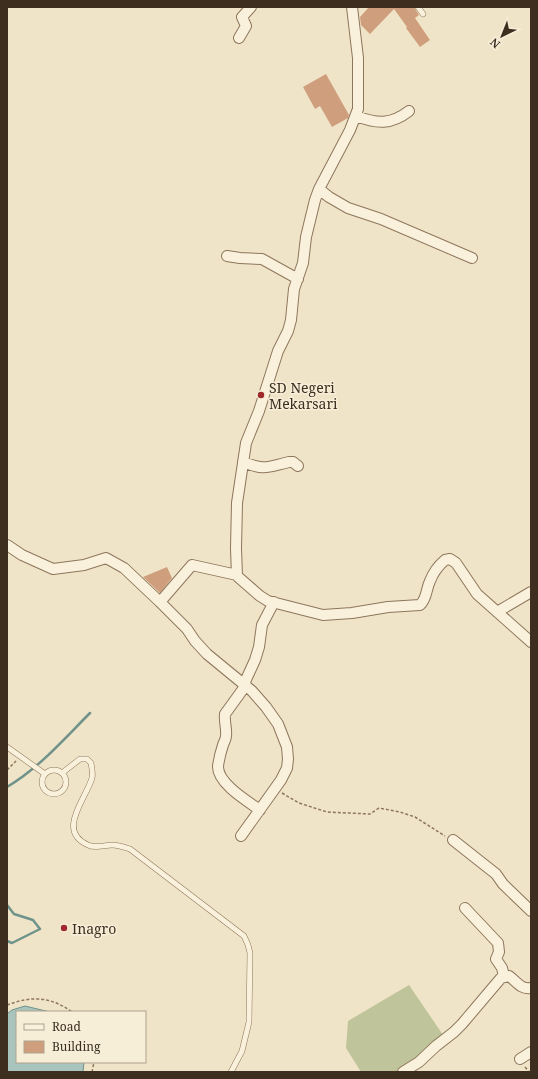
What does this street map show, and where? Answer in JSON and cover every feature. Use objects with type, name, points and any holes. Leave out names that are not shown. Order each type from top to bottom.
[{"type":"street","points":[[239,38],[246,26],[242,17],[251,7]]},
{"type":"street","points":[[352,7],[358,58],[358,102],[356,116],[348,136],[319,189],[311,211],[303,263],[294,289],[291,320],[288,331],[278,351],[259,410],[246,443],[237,503],[237,575],[238,578],[260,596],[274,602],[323,615],[352,613],[388,607],[420,605],[424,601],[430,580],[436,570],[444,560],[450,560],[456,563],[477,594],[531,642]]},
{"type":"street","points":[[356,116],[374,121],[392,121],[399,119],[409,111]]},
{"type":"street","points":[[319,189],[348,208],[381,219],[472,258]]},
{"type":"street","points":[[227,256],[262,259],[298,279]]},
{"type":"street","points":[[243,462],[253,466],[266,468],[289,462],[293,462],[298,466]]},
{"type":"street","points":[[7,545],[22,555],[53,569],[84,565],[106,558],[124,568],[187,629],[195,641],[207,654],[245,684],[266,707],[278,724],[287,747],[287,768],[276,788],[241,836]]},
{"type":"street","points":[[160,602],[193,565],[237,575]]},
{"type":"street","points":[[497,612],[531,592]]},
{"type":"street","points":[[260,810],[224,782],[219,773],[218,767],[226,736],[224,720],[225,714],[245,684],[259,647],[262,625],[274,602]]},
{"type":"street","points":[[453,840],[496,874],[503,884],[531,910]]},
{"type":"street","points":[[466,908],[498,943],[499,952],[496,959],[502,968],[504,976]]},
{"type":"street","points":[[403,1072],[419,1062],[454,1032],[496,982],[504,976],[509,976],[521,987],[526,989],[531,988]]},
{"type":"street","points":[[520,1059],[531,1052]]},
{"type":"lane","points":[[418,7],[424,14]]},
{"type":"lane","points":[[7,747],[43,773]]},
{"type":"lane","points":[[62,773],[80,759],[87,759],[91,763],[92,778],[75,813],[73,826],[74,832],[80,839],[87,845],[95,847],[113,845],[130,849],[244,936],[250,953],[250,1022],[242,1051],[231,1072]]},
{"type":"lane","points":[[56,770],[62,773],[66,784],[64,790],[58,794],[46,792],[43,787],[43,773],[56,770]]},
{"type":"path","points":[[7,770],[21,756]]},
{"type":"path","points":[[276,788],[299,803],[327,812],[370,814],[379,808],[400,812],[414,817],[442,835],[453,840]]},
{"type":"path","points":[[7,935],[7,949]]},
{"type":"path","points":[[7,1004],[23,999],[43,999],[62,1005],[71,1011]]},
{"type":"green space","points":[[409,985],[443,1035],[420,1058],[398,1072],[361,1072],[346,1048],[348,1021]]},
{"type":"water","points":[[25,1006],[46,1011],[16,1011],[16,1063],[84,1063],[83,1072],[7,1072],[7,1014],[12,1010]]},
{"type":"building","points":[[369,7],[414,7],[419,15],[415,18],[430,40],[420,47],[394,9],[370,34],[361,25],[360,17]]},
{"type":"building","points":[[326,74],[349,115],[348,118],[332,127],[320,106],[315,109],[303,87]]},
{"type":"building","points":[[167,567],[172,578],[160,593],[143,577]]},
{"type":"waterway","points":[[7,787],[30,771],[61,743],[90,713]]},
{"type":"waterway","points":[[7,905],[14,914],[33,920],[40,929],[12,943],[7,941]]},
{"type":"place","name":"SD Negeri Mekarsari","points":[[261,395]]},
{"type":"place","name":"Inagro","points":[[64,928]]}]
